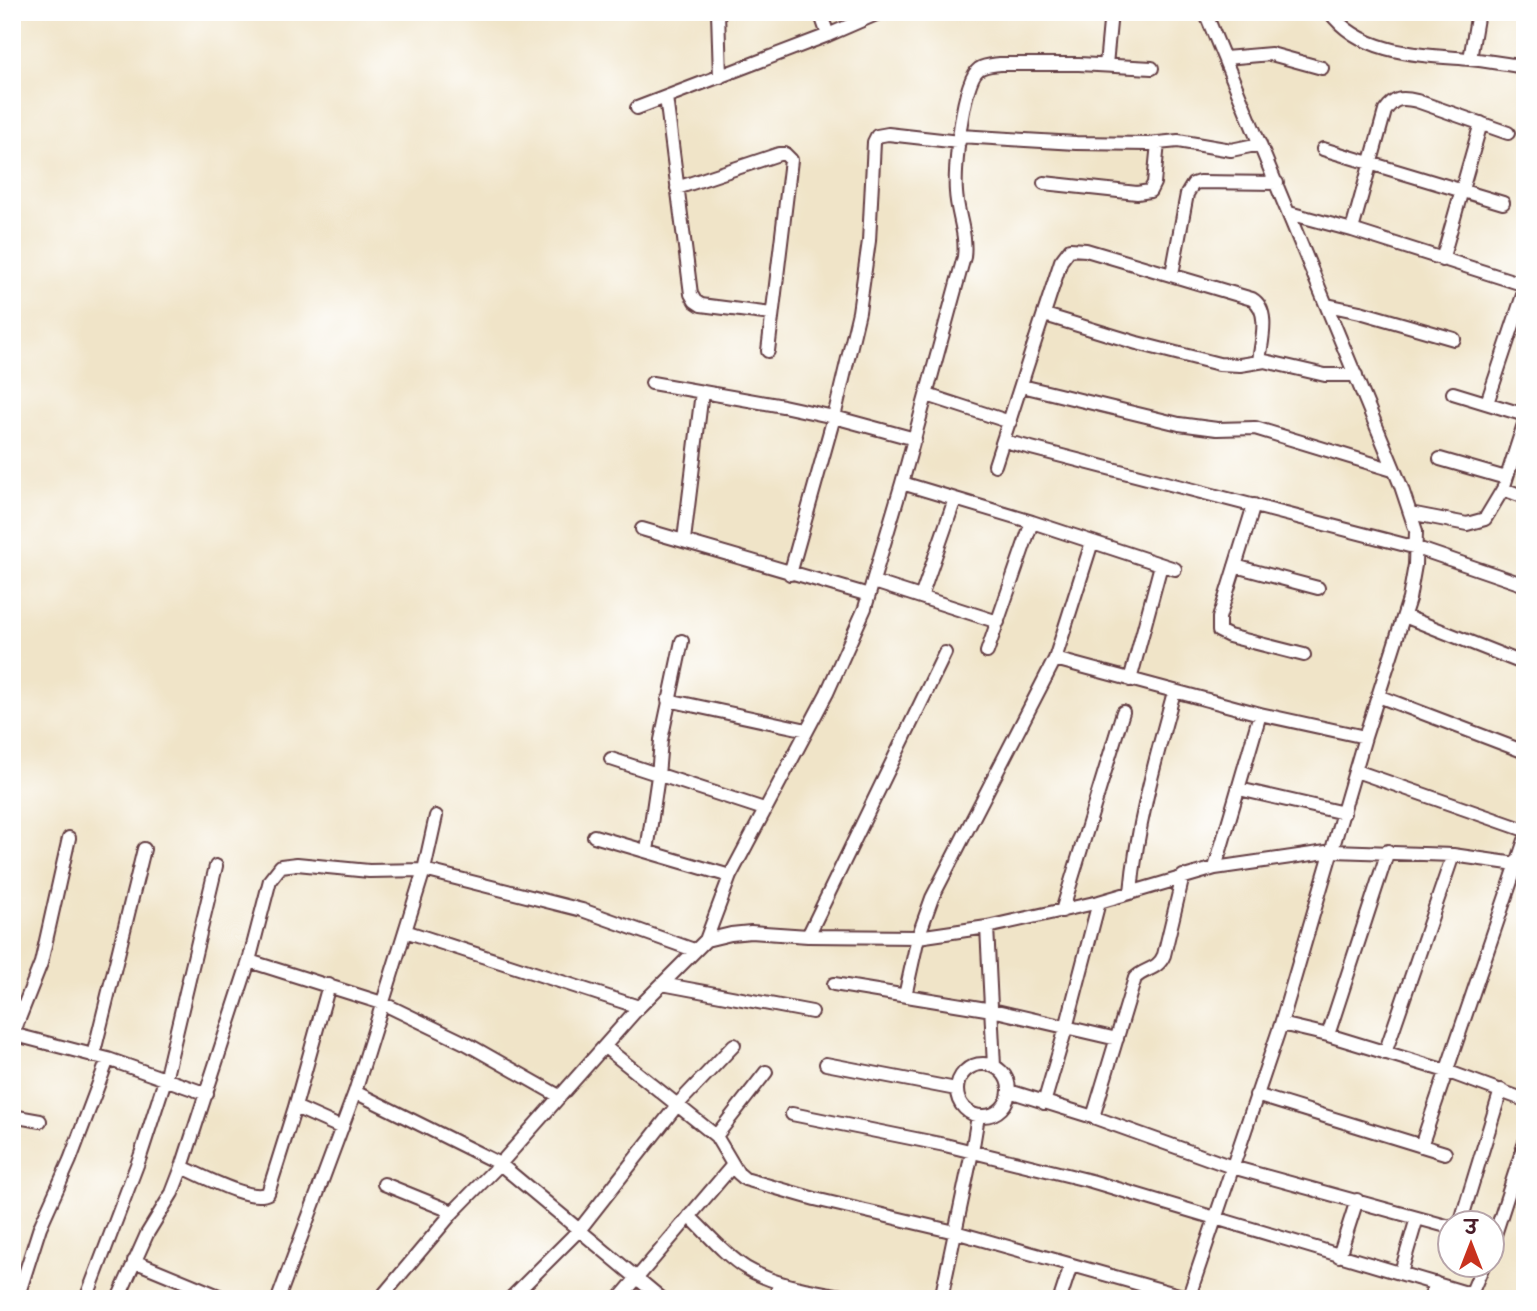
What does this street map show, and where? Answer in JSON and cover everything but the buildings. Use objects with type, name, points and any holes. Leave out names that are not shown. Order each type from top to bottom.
[{"type":"street","points":[[718,12],[720,77]]},
{"type":"street","points":[[820,12],[828,35]]},
{"type":"street","points":[[636,108],[881,12]]},
{"type":"street","points":[[1106,65],[1111,12]]},
{"type":"street","points":[[605,1047],[716,1136],[745,1180],[955,1232],[1189,1298],[1281,1024],[1365,737],[1404,616],[1413,583],[1417,548],[1416,531],[1394,470],[1205,12]]},
{"type":"street","points":[[1330,12],[1340,27],[1359,39],[1384,47],[1430,57],[1525,67]]},
{"type":"street","points":[[1470,60],[1478,12]]},
{"type":"street","points":[[1224,58],[1270,54],[1322,68]]},
{"type":"street","points":[[380,1299],[453,1212],[500,1164],[639,1007],[706,940],[730,876],[848,649],[874,582],[965,250],[964,227],[956,196],[959,139],[966,94],[978,69],[989,65],[1026,63],[1152,68]]},
{"type":"street","points":[[666,97],[689,287],[695,301],[709,306],[772,314]]},
{"type":"street","points":[[1352,230],[1385,111],[1392,100],[1403,97],[1417,100],[1508,133]]},
{"type":"street","points":[[1441,260],[1481,123]]},
{"type":"street","points":[[790,573],[834,416],[859,312],[867,264],[874,142],[877,136],[888,134],[1076,143],[1178,141],[1231,150],[1260,144]]},
{"type":"street","points":[[1044,183],[1150,191],[1154,183],[1158,143]]},
{"type":"street","points":[[1322,149],[1503,203]]},
{"type":"street","points":[[677,188],[779,155],[789,156],[792,165],[768,351]]},
{"type":"street","points":[[1172,274],[1187,194],[1193,184],[1277,183]]},
{"type":"street","points":[[1289,212],[1525,287],[1520,318],[1487,402]]},
{"type":"street","points":[[995,465],[1061,261],[1070,249],[1086,250],[1172,274],[1258,302],[1263,313],[1259,361]]},
{"type":"street","points":[[1327,306],[1360,312],[1454,338]]},
{"type":"street","points":[[1045,315],[1207,361],[1228,365],[1272,362],[1325,374],[1356,376]]},
{"type":"street","points":[[652,383],[834,416],[915,439]]},
{"type":"street","points":[[1022,386],[1145,417],[1198,427],[1255,428],[1394,470]]},
{"type":"street","points":[[684,540],[702,392]]},
{"type":"street","points":[[1453,393],[1525,415]]},
{"type":"street","points":[[927,394],[1010,422]]},
{"type":"street","points":[[1410,513],[1453,523],[1478,523],[1490,513],[1504,484],[1525,421]]},
{"type":"street","points":[[1004,441],[1417,548],[1525,585]]},
{"type":"street","points":[[1440,459],[1504,484],[1525,497]]},
{"type":"street","points":[[902,483],[1175,569]]},
{"type":"street","points":[[921,597],[955,499]]},
{"type":"street","points":[[1254,505],[1219,618],[1219,631],[1304,655]]},
{"type":"street","points":[[987,652],[1032,522]]},
{"type":"street","points":[[642,528],[869,595]]},
{"type":"street","points":[[905,996],[918,937],[932,898],[1055,659],[1092,542]]},
{"type":"street","points":[[1130,680],[1161,565]]},
{"type":"street","points":[[1235,566],[1318,588]]},
{"type":"street","points":[[874,582],[998,622]]},
{"type":"street","points":[[1404,616],[1525,664]]},
{"type":"street","points":[[647,851],[661,740],[682,640]]},
{"type":"street","points":[[808,936],[945,653]]},
{"type":"street","points":[[1055,659],[1259,714],[1365,737]]},
{"type":"street","points":[[1131,892],[1133,862],[1142,817],[1174,692]]},
{"type":"street","points":[[1378,696],[1525,752]]},
{"type":"street","points":[[668,701],[807,730]]},
{"type":"street","points":[[1062,911],[1123,712]]},
{"type":"street","points":[[1215,868],[1259,714]]},
{"type":"street","points":[[611,759],[764,809]]},
{"type":"street","points":[[1356,771],[1525,830]]},
{"type":"street","points":[[1239,789],[1344,813]]},
{"type":"street","points":[[278,1299],[355,1092],[424,870],[436,816]]},
{"type":"street","points":[[594,836],[730,876]]},
{"type":"street","points":[[69,838],[41,963],[13,1034],[108,1059],[207,1094]]},
{"type":"street","points":[[1421,1146],[1525,840]]},
{"type":"street","points":[[93,1056],[144,849]]},
{"type":"street","points":[[706,940],[751,932],[808,936],[918,937],[987,927],[1062,911],[1215,868],[1333,851],[1453,855],[1516,864]]},
{"type":"street","points":[[1328,1035],[1388,851]]},
{"type":"street","points":[[1385,1054],[1453,855]]},
{"type":"street","points":[[117,1299],[147,1234],[172,1193],[182,1167],[249,961],[270,880],[281,866],[297,864],[369,871],[424,870],[582,910],[694,950]]},
{"type":"street","points":[[86,1299],[136,1168],[165,1080],[216,866]]},
{"type":"street","points":[[1093,1117],[1135,978],[1158,965],[1164,955],[1183,876]]},
{"type":"street","points":[[1044,1103],[1098,902]]},
{"type":"street","points":[[987,927],[994,1066]]},
{"type":"street","points":[[405,931],[639,1007]]},
{"type":"street","points":[[249,961],[382,1003],[467,1044],[559,1096]]},
{"type":"street","points":[[663,984],[812,1012]]},
{"type":"street","points":[[834,984],[992,1010],[1117,1040]]},
{"type":"street","points":[[182,1167],[244,1193],[263,1196],[272,1187],[329,985]]},
{"type":"street","points":[[1281,1024],[1328,1035],[1446,1071],[1525,1100]]},
{"type":"street","points":[[510,1299],[580,1229],[678,1104],[734,1045]]},
{"type":"street","points":[[17,1299],[40,1227],[70,1160],[108,1059]]},
{"type":"street","points":[[825,1064],[956,1089]]},
{"type":"street","points":[[984,1064],[994,1066],[1002,1072],[1008,1081],[1009,1091],[1001,1110],[992,1115],[978,1116],[963,1108],[957,1099],[956,1089],[964,1070],[973,1065],[984,1064]]},
{"type":"street","points":[[716,1136],[766,1072]]},
{"type":"street","points":[[1464,1210],[1501,1090]]},
{"type":"street","points":[[1009,1091],[1093,1117],[1231,1167],[1436,1223]]},
{"type":"street","points":[[355,1092],[500,1164],[662,1299]]},
{"type":"street","points":[[1256,1095],[1445,1153]]},
{"type":"street","points":[[295,1107],[342,1128]]},
{"type":"street","points":[[792,1114],[884,1131],[1091,1181],[1339,1256],[1401,1272],[1470,1296]]},
{"type":"street","points":[[12,1116],[40,1121]]},
{"type":"street","points":[[941,1299],[978,1116]]},
{"type":"street","points":[[1503,1210],[1525,1142]]},
{"type":"street","points":[[619,1299],[733,1165]]},
{"type":"street","points":[[384,1184],[453,1212]]},
{"type":"street","points":[[1339,1256],[1357,1200]]},
{"type":"street","points":[[689,1216],[743,1266],[779,1283],[857,1299]]},
{"type":"street","points":[[1401,1272],[1418,1218]]},
{"type":"street","points":[[134,1261],[226,1299]]},
{"type":"street","points":[[1060,1299],[1071,1265]]},
{"type":"street","points":[[776,1299],[779,1283]]},
{"type":"street","points":[[1430,1299],[1435,1283]]}]
